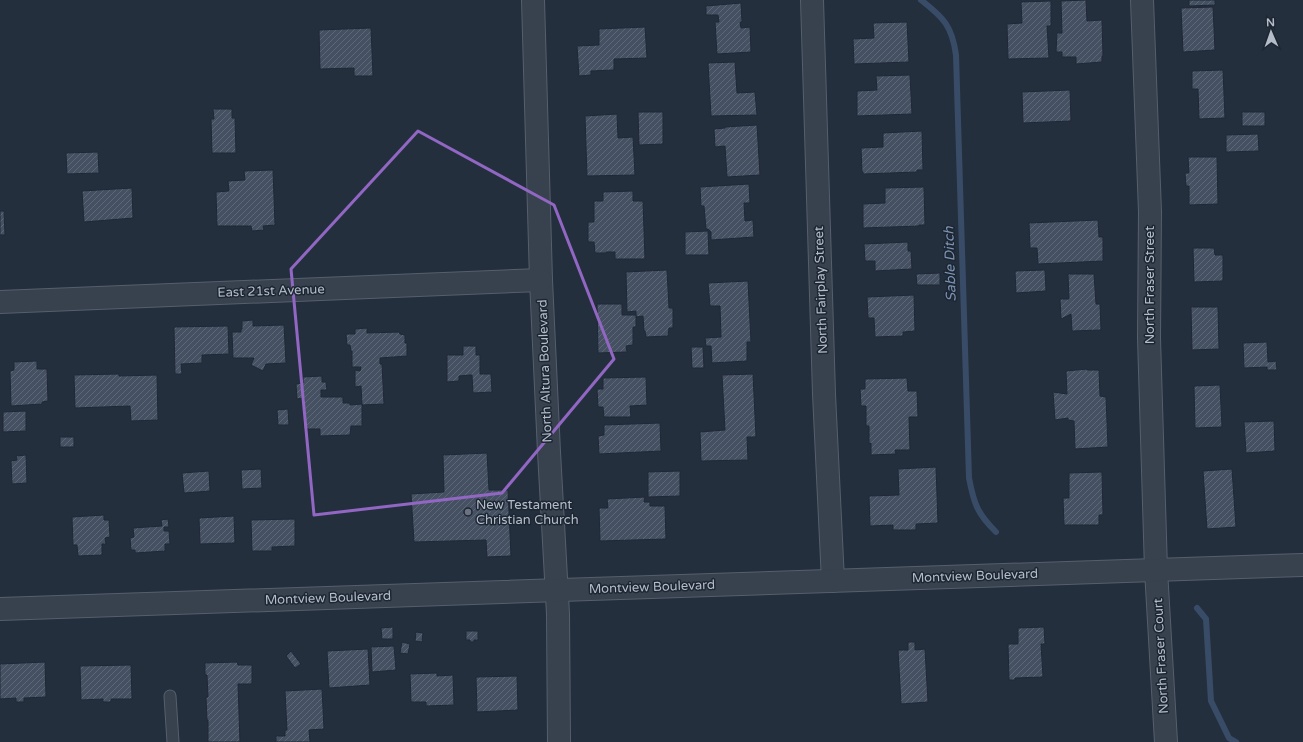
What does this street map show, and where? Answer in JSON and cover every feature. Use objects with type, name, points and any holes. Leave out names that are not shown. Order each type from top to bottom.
[{"type":"street","name":"North Altura Boulevard","points":[[533,0],[541,280],[558,614],[558,742]]},
{"type":"street","name":"North Fairplay Street","points":[[812,0],[824,394],[833,581]]},
{"type":"street","name":"North Fraser Street","points":[[1142,0],[1150,212],[1149,338],[1156,570]]},
{"type":"street","name":"East 21st Avenue","points":[[0,302],[541,280]]},
{"type":"street","name":"Montview Boulevard","points":[[0,609],[1303,565]]},
{"type":"street","name":"North Fraser Court","points":[[1156,570],[1166,742]]},
{"type":"lane","points":[[170,696],[172,742]]},
{"type":"highlighted area","points":[[418,131],[554,205],[614,359],[502,493],[314,515],[291,269]]},
{"type":"building","points":[[1086,0],[1087,21],[1102,20],[1103,56],[1102,62],[1076,64],[1076,57],[1062,57],[1062,52],[1056,52],[1057,33],[1062,33],[1061,1]]},
{"type":"building","points":[[1189,0],[1215,0],[1215,5],[1189,6]]},
{"type":"building","points":[[1051,1],[1051,26],[1047,26],[1049,58],[1008,59],[1007,24],[1022,23],[1021,2]]},
{"type":"building","points":[[741,3],[741,28],[750,27],[751,52],[717,54],[715,22],[719,22],[718,15],[706,15],[706,6]]},
{"type":"building","points":[[1213,7],[1215,50],[1183,52],[1181,8]]},
{"type":"building","points":[[907,22],[909,62],[854,64],[853,39],[874,38],[873,23]]},
{"type":"building","points":[[645,27],[647,58],[614,59],[614,70],[591,71],[591,75],[579,76],[577,46],[599,45],[599,29]]},
{"type":"building","points":[[371,28],[373,76],[354,76],[354,68],[320,69],[319,30]]},
{"type":"building","points":[[735,62],[737,93],[755,92],[757,115],[711,116],[708,63]]},
{"type":"building","points":[[1223,70],[1225,118],[1199,119],[1198,89],[1192,89],[1192,71]]},
{"type":"building","points":[[910,75],[912,114],[857,116],[857,91],[877,90],[876,76]]},
{"type":"building","points":[[1070,90],[1071,121],[1023,123],[1022,92]]},
{"type":"building","points":[[213,109],[232,109],[232,118],[235,118],[236,153],[212,153],[211,119],[214,119]]},
{"type":"building","points":[[638,112],[663,112],[663,144],[639,145]]},
{"type":"building","points":[[1242,112],[1265,112],[1265,126],[1242,126]]},
{"type":"building","points":[[617,114],[618,138],[633,137],[635,175],[587,176],[585,116]]},
{"type":"building","points":[[757,125],[760,175],[727,177],[725,146],[715,147],[714,129]]},
{"type":"building","points":[[922,131],[923,170],[917,170],[917,172],[863,174],[861,148],[883,147],[883,133]]},
{"type":"building","points":[[1258,134],[1259,151],[1226,152],[1226,135]]},
{"type":"building","points":[[98,152],[99,173],[67,174],[66,153]]},
{"type":"building","points":[[1188,157],[1217,157],[1218,204],[1189,205],[1189,186],[1186,186],[1185,173],[1189,173]]},
{"type":"building","points":[[273,170],[275,225],[263,226],[264,230],[252,231],[251,226],[217,226],[216,192],[229,191],[228,181],[245,180],[244,171]]},
{"type":"building","points":[[749,184],[750,203],[744,203],[745,221],[753,220],[754,237],[711,240],[711,232],[706,229],[704,206],[701,206],[700,187]]},
{"type":"building","points":[[924,187],[925,225],[863,228],[863,204],[885,203],[885,188]]},
{"type":"building","points":[[132,188],[133,218],[84,222],[82,191]]},
{"type":"building","points":[[633,191],[633,201],[643,201],[645,259],[615,259],[615,252],[595,253],[594,242],[588,242],[588,222],[594,222],[594,201],[603,201],[603,192]]},
{"type":"building","points":[[0,211],[4,211],[5,235],[0,235]]},
{"type":"building","points":[[1098,220],[1099,237],[1103,237],[1103,261],[1038,264],[1037,248],[1030,248],[1029,223]]},
{"type":"building","points":[[708,231],[709,255],[685,255],[685,232]]},
{"type":"building","points":[[908,242],[908,251],[911,251],[912,269],[875,271],[875,261],[865,261],[864,244]]},
{"type":"building","points":[[1193,248],[1214,248],[1215,255],[1223,255],[1223,281],[1194,282]]},
{"type":"building","points":[[667,270],[669,308],[673,308],[673,328],[669,328],[668,336],[646,337],[643,316],[636,317],[636,311],[627,312],[626,272]]},
{"type":"building","points":[[1045,270],[1046,291],[1016,293],[1015,271]]},
{"type":"building","points":[[940,273],[940,285],[917,285],[916,274]]},
{"type":"building","points":[[1068,274],[1094,274],[1096,304],[1100,304],[1101,330],[1072,331],[1071,314],[1061,319],[1060,299],[1069,299]]},
{"type":"building","points":[[748,281],[751,342],[747,342],[747,361],[712,363],[711,346],[706,346],[705,338],[721,337],[720,306],[710,306],[708,283]]},
{"type":"building","points":[[914,295],[915,331],[903,332],[903,336],[875,337],[874,318],[868,318],[867,297]]},
{"type":"building","points":[[597,304],[622,304],[622,315],[636,315],[636,327],[633,327],[633,345],[626,346],[627,352],[598,353]]},
{"type":"building","points":[[1191,307],[1218,307],[1219,349],[1192,350]]},
{"type":"building","points":[[253,320],[253,326],[284,325],[286,363],[266,364],[263,371],[251,365],[254,358],[233,358],[232,332],[241,332],[242,321]]},
{"type":"building","points":[[228,326],[229,354],[202,355],[202,363],[181,364],[182,374],[175,374],[174,327]]},
{"type":"building","points":[[367,328],[367,333],[399,332],[400,334],[405,335],[405,343],[407,343],[407,356],[380,358],[380,364],[382,364],[384,404],[362,405],[361,386],[355,387],[355,370],[360,371],[361,367],[352,367],[352,351],[350,345],[347,345],[346,334],[355,334],[355,329]]},
{"type":"building","points":[[1267,342],[1268,362],[1276,361],[1277,370],[1267,370],[1267,367],[1244,368],[1243,343]]},
{"type":"building","points":[[463,346],[476,346],[476,355],[480,355],[480,374],[491,374],[492,392],[473,393],[472,375],[459,376],[459,381],[447,382],[447,355],[463,355]]},
{"type":"building","points":[[691,347],[703,347],[704,368],[692,368]]},
{"type":"building","points":[[37,361],[37,369],[47,369],[48,401],[42,402],[42,404],[11,406],[10,371],[14,370],[14,362]]},
{"type":"building","points":[[1087,369],[1099,370],[1100,396],[1106,397],[1108,447],[1075,449],[1074,421],[1068,420],[1068,418],[1055,420],[1053,392],[1067,394],[1066,371]]},
{"type":"building","points":[[119,374],[119,376],[157,375],[158,420],[131,421],[130,406],[75,408],[74,375]]},
{"type":"building","points":[[753,374],[756,437],[747,437],[748,460],[701,461],[700,432],[725,430],[722,375]]},
{"type":"building","points":[[322,376],[322,382],[326,382],[327,390],[321,390],[321,397],[343,397],[343,403],[350,403],[350,405],[362,404],[362,426],[351,426],[350,435],[320,436],[320,429],[304,429],[304,398],[297,399],[296,384],[303,383],[303,377]]},
{"type":"building","points":[[646,377],[647,405],[630,406],[631,417],[604,417],[603,407],[598,407],[597,389],[603,389],[603,378]]},
{"type":"building","points":[[907,378],[908,391],[917,391],[918,417],[909,417],[910,450],[895,450],[896,454],[871,455],[871,443],[869,444],[869,426],[866,426],[866,406],[861,406],[860,389],[865,389],[865,379]]},
{"type":"building","points":[[1220,385],[1222,427],[1195,428],[1194,386]]},
{"type":"building","points":[[288,409],[289,425],[278,425],[277,410]]},
{"type":"building","points":[[26,411],[26,431],[3,432],[3,412]]},
{"type":"building","points":[[1274,421],[1275,451],[1246,453],[1244,422]]},
{"type":"building","points":[[660,423],[661,451],[599,454],[598,436],[604,435],[604,425]]},
{"type":"building","points":[[60,437],[74,437],[74,447],[60,447]]},
{"type":"building","points":[[487,453],[489,490],[508,490],[511,556],[487,557],[486,540],[414,542],[411,494],[444,492],[443,455]]},
{"type":"building","points":[[26,455],[27,483],[12,484],[11,461],[17,460],[16,456]]},
{"type":"building","points":[[936,467],[938,523],[916,524],[916,530],[893,530],[893,525],[870,526],[869,496],[899,495],[898,469]]},
{"type":"building","points":[[261,469],[262,488],[242,489],[241,470]]},
{"type":"building","points":[[1232,469],[1236,527],[1207,529],[1203,471]]},
{"type":"building","points":[[209,471],[210,491],[184,493],[182,473]]},
{"type":"building","points":[[680,471],[680,496],[648,497],[648,472]]},
{"type":"building","points":[[1102,472],[1103,515],[1099,515],[1099,525],[1064,525],[1063,498],[1069,498],[1069,473]]},
{"type":"building","points":[[645,497],[644,502],[650,502],[650,506],[665,506],[666,539],[600,541],[599,508],[608,508],[607,499]]},
{"type":"building","points":[[104,515],[104,520],[109,520],[110,537],[105,538],[106,544],[102,544],[102,555],[78,556],[77,545],[73,545],[72,517]]},
{"type":"building","points":[[234,516],[235,543],[200,544],[199,518]]},
{"type":"building","points":[[168,519],[169,527],[164,527],[164,531],[169,531],[170,544],[165,544],[165,551],[135,553],[135,550],[131,550],[130,538],[134,537],[133,528],[162,526],[161,520]]},
{"type":"building","points":[[295,519],[295,546],[272,547],[272,551],[252,551],[251,520]]},
{"type":"building","points":[[393,627],[393,639],[382,639],[381,628]]},
{"type":"building","points":[[1044,627],[1045,644],[1041,644],[1043,677],[1015,678],[1015,680],[1009,680],[1008,644],[1018,644],[1018,628]]},
{"type":"building","points":[[466,631],[478,631],[478,640],[470,642],[470,640],[466,640]]},
{"type":"building","points":[[416,632],[423,633],[422,642],[415,641]]},
{"type":"building","points":[[402,642],[410,644],[408,654],[400,653]]},
{"type":"building","points":[[908,642],[915,642],[915,650],[925,649],[928,702],[901,704],[898,650],[908,650]]},
{"type":"building","points":[[394,646],[396,670],[372,672],[371,647]]},
{"type":"building","points":[[368,649],[370,685],[329,688],[327,651]]},
{"type":"building","points":[[291,651],[301,664],[295,668],[286,656]]},
{"type":"building","points":[[45,662],[46,697],[24,698],[24,702],[16,702],[16,698],[0,699],[0,664]]},
{"type":"building","points":[[237,662],[238,665],[252,665],[252,684],[238,684],[240,742],[208,742],[206,697],[208,697],[205,663]]},
{"type":"building","points":[[131,665],[132,699],[111,699],[111,702],[103,702],[103,699],[81,700],[80,666]]},
{"type":"building","points":[[437,673],[437,676],[453,675],[454,705],[426,706],[426,702],[411,702],[410,674]]},
{"type":"building","points":[[517,676],[518,710],[477,712],[476,677]]},
{"type":"building","points":[[322,689],[324,729],[309,730],[310,742],[276,742],[276,736],[285,736],[285,730],[287,730],[285,691]]},
{"type":"waterway","name":"Sable Ditch","points":[[921,0],[936,12],[946,23],[952,37],[956,55],[969,478],[977,508],[984,519],[996,532]]},
{"type":"waterway","name":"Sable Ditch","points":[[1197,608],[1206,619],[1211,701],[1229,738],[1236,742]]},
{"type":"place","name":"New Testament Christian Church","points":[[468,512]]}]
